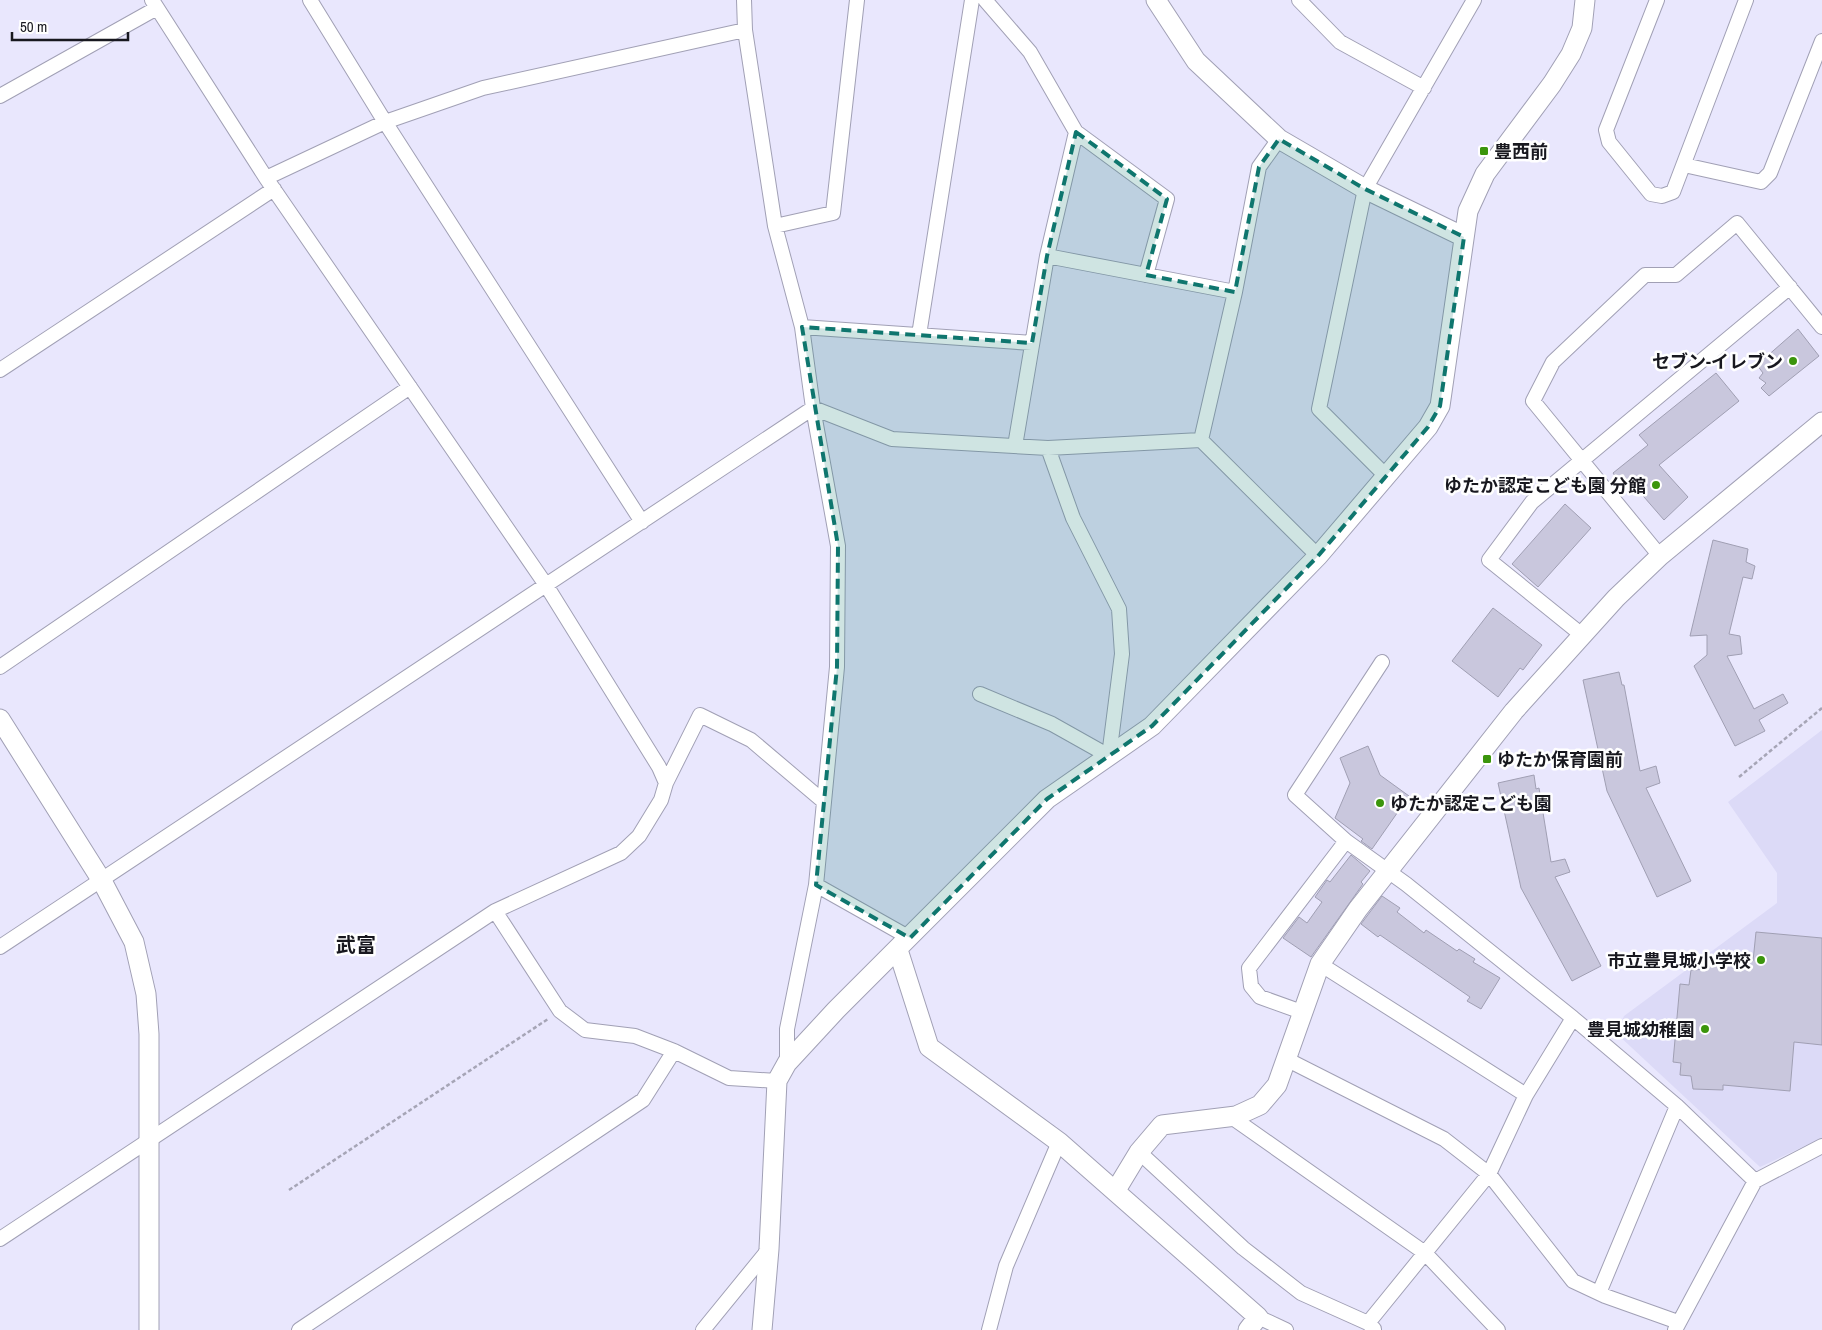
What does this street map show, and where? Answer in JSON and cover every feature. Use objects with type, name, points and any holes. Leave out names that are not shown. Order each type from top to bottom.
[{"type":"street","points":[[310,0],[385,122],[642,522]]},
{"type":"street","points":[[744,0],[745,30],[776,226],[802,326],[838,546],[837,667],[816,885],[786,1029],[788,1063]]},
{"type":"street","points":[[776,226],[833,213],[857,0]]},
{"type":"street","points":[[919,335],[972,0]]},
{"type":"street","points":[[986,0],[1030,52],[1076,132],[1167,199],[1146,275]]},
{"type":"street","points":[[1156,0],[1196,61],[1279,139],[1365,189],[1464,237]]},
{"type":"street","points":[[1299,0],[1340,42],[1424,88]]},
{"type":"street","points":[[1386,476],[1319,409],[1365,189],[1473,7],[1474,0]]},
{"type":"street","points":[[762,1330],[769,1249],[778,1081],[788,1063],[836,1010],[1047,799],[1152,726],[1318,556],[1428,427],[1440,406],[1468,211],[1485,174],[1552,84],[1570,54],[1582,28],[1585,0]]},
{"type":"street","points":[[1657,0],[1606,130],[1609,142],[1651,194],[1662,196],[1673,192],[1746,0]]},
{"type":"street","points":[[0,96],[155,4],[270,184],[546,585],[659,767],[666,783]]},
{"type":"street","points":[[0,370],[270,184],[385,122],[483,88],[745,30]]},
{"type":"street","points":[[1684,165],[1761,182],[1770,173],[1822,41]]},
{"type":"street","points":[[1014,446],[1047,256],[1076,132]]},
{"type":"street","points":[[1202,440],[1235,292],[1259,167],[1279,139]]},
{"type":"street","points":[[1660,556],[1533,401],[1553,362],[1645,275],[1676,275],[1737,223],[1822,327]]},
{"type":"street","points":[[1047,256],[1235,292]]},
{"type":"street","points":[[1582,635],[1489,560],[1532,502],[1790,287]]},
{"type":"street","points":[[802,326],[1032,343]]},
{"type":"street","points":[[0,667],[410,386]]},
{"type":"street","points":[[0,947],[814,408]]},
{"type":"street","points":[[814,408],[892,439],[1048,448],[1202,440],[1318,556]]},
{"type":"street","points":[[1116,1190],[1139,1152],[1162,1125],[1230,1116],[1260,1105],[1277,1086],[1320,964],[1358,909],[1514,710],[1616,598],[1660,556],[1822,422]]},
{"type":"street","points":[[1048,448],[1073,518],[1118,609],[1122,654],[1109,756]]},
{"type":"street","points":[[1382,662],[1295,795],[1346,841],[1406,884],[1573,1018],[1676,1106],[1755,1181]]},
{"type":"street","points":[[980,694],[1052,724],[1109,756]]},
{"type":"street","points":[[0,1239],[496,911],[620,853],[639,836],[661,800],[666,783],[700,715],[751,740],[823,801]]},
{"type":"street","points":[[0,719],[102,881],[134,942],[146,994],[149,1034],[150,1330]]},
{"type":"street","points":[[1302,1012],[1260,997],[1251,986],[1249,968],[1346,841]]},
{"type":"street","points":[[816,885],[904,944],[928,1047],[1059,1142],[1116,1190],[1253,1324],[1286,1330]]},
{"type":"street","points":[[496,911],[560,1011],[585,1030],[634,1036],[674,1051],[730,1078],[778,1081]]},
{"type":"street","points":[[1320,964],[1526,1095]]},
{"type":"street","points":[[1139,1152],[1243,1248],[1301,1293],[1371,1327],[1425,1253],[1489,1174],[1526,1095],[1573,1018]]},
{"type":"street","points":[[299,1330],[643,1100],[674,1051]]},
{"type":"street","points":[[1286,1059],[1444,1139],[1489,1174],[1572,1281],[1677,1326],[1755,1181],[1822,1146]]},
{"type":"street","points":[[1599,1294],[1676,1106]]},
{"type":"street","points":[[1230,1116],[1425,1253],[1498,1330]]},
{"type":"street","points":[[989,1330],[1006,1266],[1059,1142]]},
{"type":"street","points":[[703,1330],[769,1249]]},
{"type":"path","points":[[1739,777],[1822,708]]},
{"type":"path","points":[[289,1190],[560,1011]]},
{"type":"highlighted area","points":[[1076,132],[1167,199],[1146,275],[1235,292],[1259,167],[1279,139],[1365,189],[1464,237],[1440,406],[1428,427],[1318,556],[1152,726],[1047,799],[910,938],[816,885],[837,667],[838,546],[802,327],[1032,343],[1047,256]]},
{"type":"shaded area","name":"市立豊見城小学校","points":[[1822,730],[1822,1138],[1760,1167],[1617,1034],[1624,1016],[1777,903],[1777,873],[1728,802]]},
{"type":"building","points":[[1798,329],[1819,356],[1769,396],[1761,388],[1766,383],[1759,378],[1763,373],[1757,365]]},
{"type":"building","points":[[1716,373],[1739,401],[1659,465],[1688,497],[1664,520],[1631,482],[1624,489],[1613,473],[1648,445],[1639,435]]},
{"type":"building","points":[[1565,504],[1591,528],[1538,587],[1512,564]]},
{"type":"building","points":[[1713,540],[1748,549],[1746,562],[1755,566],[1752,579],[1743,577],[1729,634],[1740,636],[1742,654],[1727,656],[1754,709],[1783,694],[1788,703],[1759,720],[1765,731],[1735,746],[1694,666],[1707,655],[1707,635],[1690,636]]},
{"type":"building","points":[[1493,608],[1542,645],[1523,670],[1520,668],[1498,697],[1452,661]]},
{"type":"building","points":[[1619,672],[1622,685],[1624,685],[1640,771],[1656,766],[1660,783],[1646,788],[1691,881],[1657,897],[1607,791],[1583,680]]},
{"type":"building","points":[[1368,746],[1380,775],[1409,796],[1372,849],[1361,841],[1363,839],[1335,818],[1350,783],[1340,758]]},
{"type":"building","points":[[1534,775],[1536,789],[1539,788],[1551,862],[1565,859],[1570,872],[1555,877],[1601,966],[1572,981],[1521,888],[1498,783]]},
{"type":"building","points":[[1351,855],[1370,871],[1361,882],[1363,884],[1311,957],[1283,938],[1299,917],[1307,923],[1322,902],[1315,897],[1327,880],[1330,882]]},
{"type":"building","points":[[1382,896],[1400,908],[1397,912],[1424,933],[1426,930],[1457,951],[1459,949],[1475,959],[1473,962],[1500,978],[1481,1009],[1467,1001],[1470,997],[1361,924]]},
{"type":"building","points":[[1756,932],[1822,938],[1822,1045],[1794,1042],[1790,1091],[1723,1085],[1723,1090],[1693,1089],[1691,1076],[1680,1075],[1681,1063],[1673,1062],[1680,984],[1689,985],[1691,970],[1708,969],[1710,958],[1753,961]]},
{"type":"place","name":"豊西前","points":[[1484,151]]},
{"type":"place","name":"セブン-イレブン","points":[[1793,361]]},
{"type":"place","name":"ゆたか認定こども園 分館","points":[[1656,485]]},
{"type":"place","name":"ゆたか保育園前","points":[[1487,759]]},
{"type":"place","name":"ゆたか認定こども園","points":[[1380,803]]},
{"type":"place","name":"市立豊見城小学校","points":[[1761,960]]},
{"type":"place","name":"豊見城幼稚園","points":[[1705,1029]]},
{"type":"district","name":"武富","points":[[356,944]]}]
